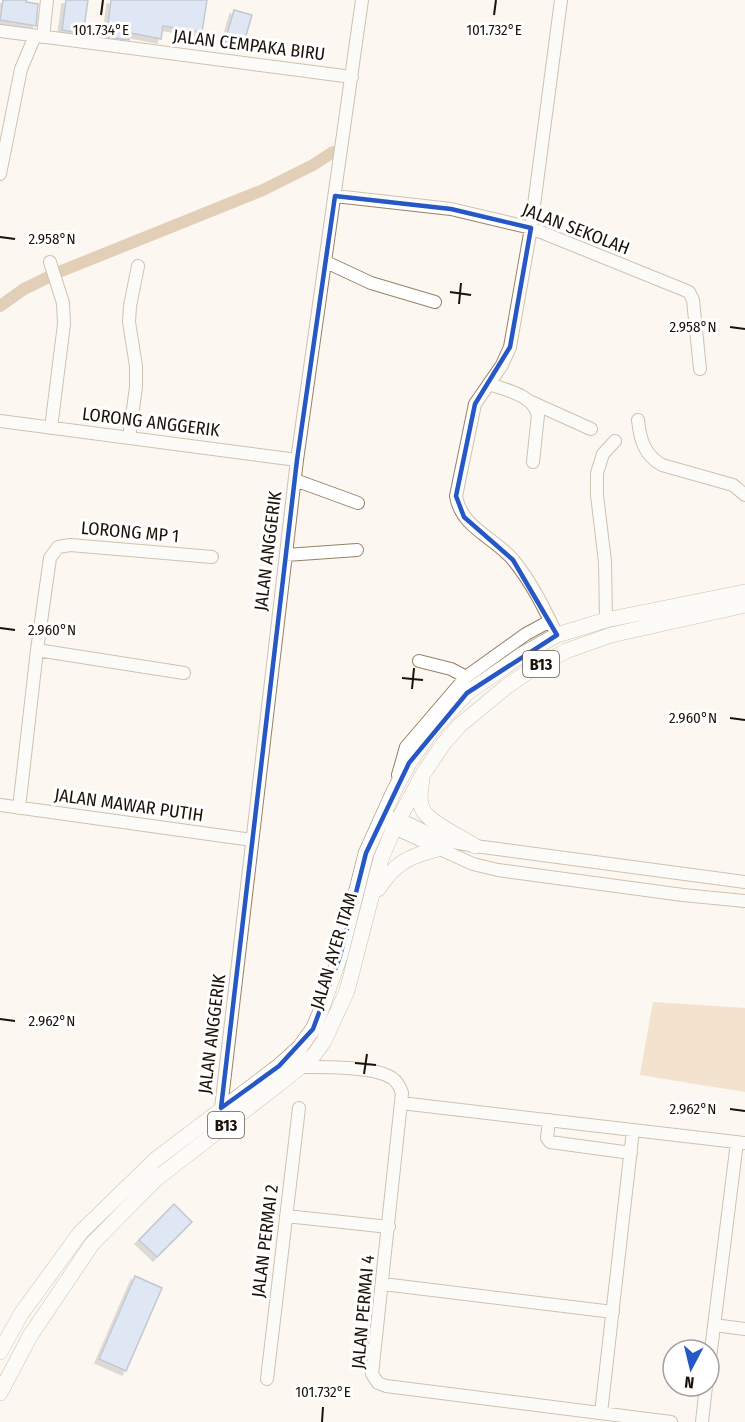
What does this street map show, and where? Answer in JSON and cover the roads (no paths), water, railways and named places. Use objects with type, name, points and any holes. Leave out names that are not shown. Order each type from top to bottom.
[{"type":"main road","name":"B13","points":[[392,822],[394,791],[409,763],[432,730],[467,693],[517,658],[556,635],[606,620],[745,592]]},
{"type":"main road","name":"JALAN AYER ITAM","points":[[0,1352],[21,1314],[80,1233],[155,1160],[279,1066],[300,1047],[313,1029],[340,956],[366,854],[392,822],[423,774],[460,725],[506,687],[532,669],[566,651],[611,635],[745,605]]},
{"type":"main road","points":[[423,774],[419,796],[424,811],[441,825],[475,846]]},
{"type":"main road","name":"JALAN AYER ITAM","points":[[0,1393],[30,1336],[92,1244],[156,1179],[301,1067],[324,1041],[346,991],[392,822]]},
{"type":"main road","points":[[370,900],[390,871],[420,853],[438,849]]},
{"type":"street","points":[[0,174],[21,69],[39,37],[47,0]]},
{"type":"street","name":"JALAN ANGGERIK","points":[[221,1108],[297,459],[362,0]]},
{"type":"street","points":[[556,635],[513,560],[464,517],[458,507],[456,496],[475,404],[502,365],[510,347],[531,228],[561,0]]},
{"type":"street","name":"JALAN CEMPAKA BIRU","points":[[0,32],[351,76]]},
{"type":"street","name":"JALAN SEKOLAH","points":[[335,196],[451,209],[531,228],[689,292],[693,300],[700,369]]},
{"type":"street","points":[[326,262],[370,283],[435,302]]},
{"type":"street","points":[[129,438],[136,387],[136,366],[129,322],[138,266]]},
{"type":"street","points":[[51,428],[64,324],[63,303],[53,269]]},
{"type":"street","points":[[489,384],[591,429]]},
{"type":"street","points":[[530,402],[536,408],[538,415],[532,462]]},
{"type":"street","points":[[638,420],[640,438],[654,460],[662,465],[733,485],[745,495]]},
{"type":"street","name":"LORONG ANGGERIK","points":[[0,421],[297,459]]},
{"type":"street","points":[[606,620],[605,562],[597,495],[597,473],[603,453],[615,441]]},
{"type":"street","points":[[295,480],[358,503]]},
{"type":"street","name":"LORONG MP 1","points":[[19,808],[50,558],[58,547],[70,545],[212,557]]},
{"type":"street","points":[[286,555],[357,550]]},
{"type":"street","points":[[394,791],[406,747],[466,677],[526,634],[550,621]]},
{"type":"street","points":[[37,650],[184,673]]},
{"type":"street","points":[[419,662],[451,669],[466,677]]},
{"type":"street","name":"JALAN MAWAR PUTIH","points":[[0,805],[252,840]]},
{"type":"street","points":[[392,822],[443,840],[475,846],[745,882]]},
{"type":"street","points":[[392,822],[438,849],[473,864],[498,870],[745,901]]},
{"type":"street","points":[[683,895],[684,875]]},
{"type":"street","points":[[324,1041],[323,1051],[326,1058],[339,1067]]},
{"type":"street","name":"JALAN PERMAI 4","points":[[301,1067],[339,1067],[383,1074],[390,1077],[400,1087],[402,1093],[372,1374],[378,1383],[386,1386],[671,1422]]},
{"type":"street","points":[[401,1103],[741,1143],[712,1338]]},
{"type":"street","name":"JALAN PERMAI 2","points":[[267,1379],[299,1108]]},
{"type":"street","points":[[549,1120],[547,1138],[549,1142],[631,1153]]},
{"type":"street","points":[[601,1413],[633,1130]]},
{"type":"street","points":[[286,1216],[388,1227]]},
{"type":"street","points":[[382,1284],[613,1312]]},
{"type":"street","points":[[714,1325],[745,1329]]},
{"type":"street","points":[[702,1422],[705,1398]]},
{"type":"waterway","points":[[0,306],[24,289],[59,272],[263,190],[313,165],[333,152]]}]
